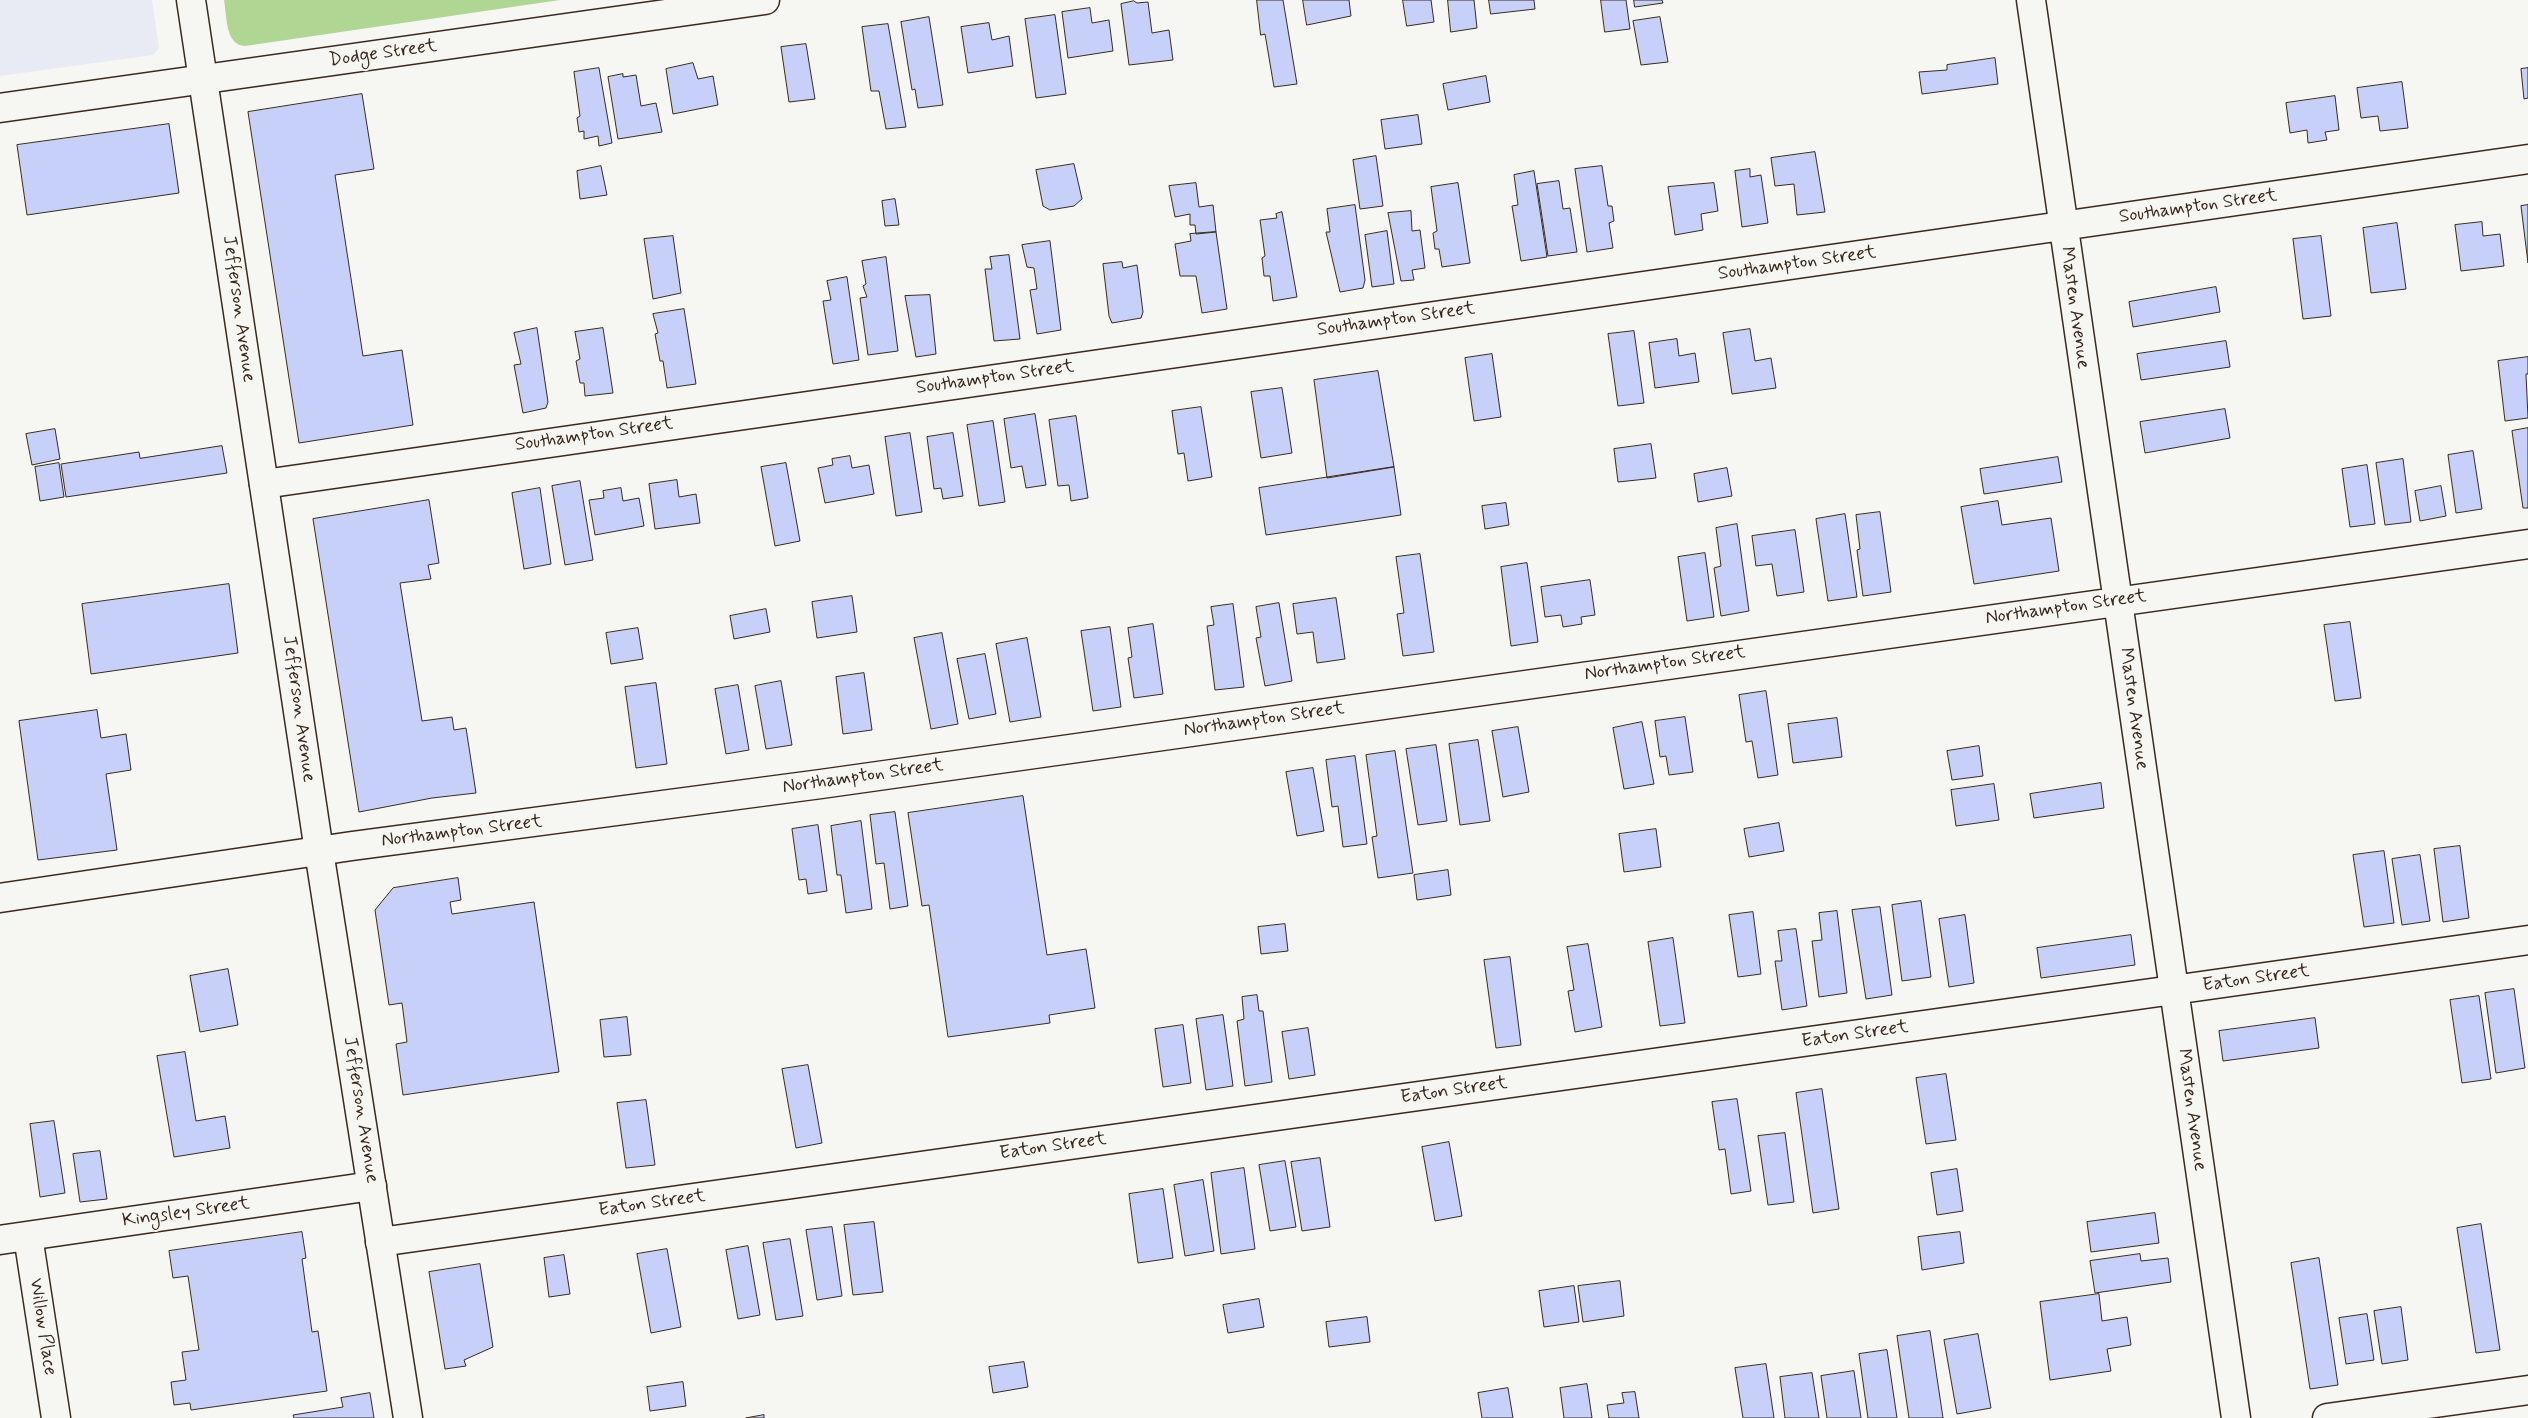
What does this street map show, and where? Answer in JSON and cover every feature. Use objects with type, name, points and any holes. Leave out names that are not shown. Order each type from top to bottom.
[{"type":"street","name":"Jefferson Avenue","points":[[191,0],[319,851],[408,1418]]},
{"type":"street","name":"Dodge Street","points":[[0,108],[766,0]]},
{"type":"street","name":"Masten Avenue","points":[[2031,0],[2062,226],[2236,1418]]},
{"type":"street","name":"Southampton Street","points":[[264,484],[2528,159]]},
{"type":"street","name":"Northampton Street","points":[[0,898],[319,851],[812,785],[2528,544]]},
{"type":"street","name":"Eaton Street","points":[[380,1242],[2528,940]]},
{"type":"street","name":"Kingsley Street","points":[[0,1240],[372,1186]]},
{"type":"street","name":"Willow Place","points":[[28,1236],[56,1418]]},
{"type":"street","points":[[2327,1418],[2528,1390]]},
{"type":"shaded area","points":[[0,0],[152,0],[159,48],[153,55],[0,76]]},
{"type":"green space","points":[[224,0],[560,0],[245,46],[238,44],[230,35]]},
{"type":"building","points":[[1257,0],[1283,0],[1297,84],[1274,87],[1265,34],[1261,35]]},
{"type":"building","points":[[1303,0],[1349,0],[1351,16],[1307,25]]},
{"type":"building","points":[[1403,0],[1431,0],[1434,22],[1407,26]]},
{"type":"building","points":[[1448,0],[1474,0],[1477,28],[1451,32]]},
{"type":"building","points":[[1489,0],[1534,0],[1535,9],[1491,14]]},
{"type":"building","points":[[1601,0],[1626,0],[1630,29],[1605,32]]},
{"type":"building","points":[[1634,0],[1662,0],[1663,3],[1635,7]]},
{"type":"building","points":[[1134,1],[1137,3],[1148,2],[1152,33],[1169,30],[1173,60],[1129,65],[1121,4]]},
{"type":"building","points":[[1090,8],[1092,23],[1109,20],[1113,51],[1068,58],[1062,12]]},
{"type":"building","points":[[1055,15],[1066,94],[1036,98],[1025,19]]},
{"type":"building","points":[[929,17],[943,105],[918,108],[915,89],[912,90],[901,22]]},
{"type":"building","points":[[1660,17],[1668,62],[1641,65],[1633,21]]},
{"type":"building","points":[[989,23],[992,40],[1009,36],[1013,66],[968,73],[961,27]]},
{"type":"building","points":[[888,24],[906,127],[886,129],[879,91],[871,91],[862,27]]},
{"type":"building","points":[[806,44],[815,99],[789,102],[781,47]]},
{"type":"building","points":[[1995,58],[1998,84],[1922,94],[1919,72],[1947,70],[1947,65]]},
{"type":"building","points":[[693,63],[698,79],[713,76],[718,105],[673,114],[666,69]]},
{"type":"building","points":[[599,68],[612,143],[599,146],[598,136],[584,139],[584,131],[579,132],[577,118],[580,116],[574,72]]},
{"type":"building","points":[[2528,68],[2528,98],[2524,99],[2521,69]]},
{"type":"building","points":[[623,74],[623,77],[636,75],[641,106],[656,103],[662,132],[618,139],[608,77]]},
{"type":"building","points":[[1486,76],[1490,102],[1448,110],[1443,84]]},
{"type":"building","points":[[2402,82],[2408,128],[2380,131],[2378,116],[2361,118],[2357,88]]},
{"type":"building","points":[[362,94],[374,169],[335,175],[363,356],[402,350],[413,425],[299,443],[248,112]]},
{"type":"building","points":[[2335,96],[2339,130],[2325,132],[2327,140],[2308,143],[2307,130],[2290,133],[2286,103]]},
{"type":"building","points":[[1418,115],[1422,144],[1385,149],[1381,120]]},
{"type":"building","points":[[169,124],[179,193],[27,215],[17,145]]},
{"type":"building","points":[[1815,152],[1825,212],[1797,215],[1794,184],[1775,186],[1771,158]]},
{"type":"building","points":[[1376,156],[1383,206],[1360,209],[1353,160]]},
{"type":"building","points":[[1074,164],[1082,199],[1074,206],[1050,210],[1043,206],[1036,170]]},
{"type":"building","points":[[601,166],[607,195],[580,199],[577,171]]},
{"type":"building","points":[[1602,166],[1608,206],[1612,206],[1614,221],[1609,223],[1613,248],[1587,252],[1575,169]]},
{"type":"building","points":[[1750,169],[1750,177],[1761,175],[1768,223],[1742,227],[1735,171]]},
{"type":"building","points":[[1534,171],[1547,257],[1521,261],[1512,206],[1518,205],[1514,175]]},
{"type":"building","points":[[1559,181],[1563,209],[1570,208],[1577,252],[1548,256],[1537,184]]},
{"type":"building","points":[[1196,183],[1199,207],[1213,205],[1216,232],[1196,234],[1195,225],[1190,225],[1190,214],[1175,217],[1169,186]]},
{"type":"building","points":[[1458,183],[1470,263],[1442,267],[1439,249],[1435,249],[1433,233],[1437,231],[1431,187]]},
{"type":"building","points":[[1714,183],[1718,211],[1701,214],[1703,230],[1675,235],[1668,187]]},
{"type":"building","points":[[895,199],[899,225],[885,226],[882,201]]},
{"type":"building","points":[[1355,205],[1365,280],[1363,288],[1340,292],[1326,232],[1330,232],[1327,209]]},
{"type":"building","points":[[2528,205],[2528,263],[2521,206]]},
{"type":"building","points":[[1411,211],[1412,231],[1420,230],[1425,268],[1412,270],[1414,280],[1401,281],[1388,213]]},
{"type":"building","points":[[1282,212],[1297,297],[1273,301],[1270,276],[1264,276],[1262,258],[1265,256],[1260,220],[1277,218],[1276,214]]},
{"type":"building","points":[[2482,222],[2483,236],[2500,234],[2504,266],[2461,271],[2455,225]]},
{"type":"building","points":[[2397,223],[2406,289],[2371,293],[2363,228]]},
{"type":"building","points":[[1387,231],[1394,284],[1372,287],[1365,235]]},
{"type":"building","points":[[1216,232],[1227,309],[1202,313],[1196,276],[1180,276],[1175,244],[1191,241],[1190,234]]},
{"type":"building","points":[[673,236],[681,293],[653,299],[644,239]]},
{"type":"building","points":[[2321,236],[2331,316],[2303,319],[2293,239]]},
{"type":"building","points":[[1050,241],[1061,330],[1037,334],[1030,290],[1037,289],[1034,268],[1027,267],[1022,245]]},
{"type":"building","points":[[1009,255],[1020,339],[994,341],[985,269],[992,269],[990,257]]},
{"type":"building","points":[[886,257],[898,351],[868,355],[860,298],[867,297],[863,286],[866,284],[862,261]]},
{"type":"building","points":[[1122,262],[1123,268],[1137,265],[1143,312],[1141,318],[1112,323],[1109,316],[1103,264]]},
{"type":"building","points":[[847,277],[859,360],[833,364],[823,301],[831,300],[827,281]]},
{"type":"building","points":[[2216,287],[2220,312],[2133,327],[2129,302]]},
{"type":"building","points":[[930,295],[936,354],[916,357],[905,296]]},
{"type":"building","points":[[684,309],[696,384],[667,388],[663,361],[660,361],[655,334],[658,333],[653,314]]},
{"type":"building","points":[[537,328],[548,402],[546,408],[523,413],[514,365],[521,364],[514,333]]},
{"type":"building","points":[[603,328],[613,393],[585,396],[584,383],[580,383],[576,361],[580,359],[575,332]]},
{"type":"building","points":[[1750,329],[1755,361],[1771,358],[1776,388],[1732,394],[1723,333]]},
{"type":"building","points":[[1634,331],[1644,403],[1618,406],[1608,334]]},
{"type":"building","points":[[1677,339],[1679,356],[1695,353],[1699,382],[1655,388],[1649,343]]},
{"type":"building","points":[[2226,341],[2230,367],[2141,380],[2137,354]]},
{"type":"building","points":[[1492,354],[1501,417],[1474,421],[1465,358]]},
{"type":"building","points":[[2528,357],[2528,374],[2526,374],[2528,418],[2505,421],[2498,361]]},
{"type":"building","points":[[1378,371],[1394,467],[1327,478],[1314,380]]},
{"type":"building","points":[[1282,388],[1292,453],[1261,458],[1251,392]]},
{"type":"building","points":[[1201,407],[1212,477],[1188,481],[1184,453],[1178,454],[1172,411]]},
{"type":"building","points":[[2225,409],[2230,438],[2145,453],[2140,422]]},
{"type":"building","points":[[1035,414],[1046,485],[1026,488],[1022,466],[1011,468],[1004,419]]},
{"type":"building","points":[[1076,416],[1088,498],[1071,501],[1069,485],[1058,486],[1049,420]]},
{"type":"building","points":[[993,421],[1005,502],[979,506],[967,425]]},
{"type":"building","points":[[2528,428],[2528,508],[2523,508],[2512,431]]},
{"type":"building","points":[[55,429],[60,459],[32,465],[26,434]]},
{"type":"building","points":[[910,433],[922,512],[896,516],[885,437]]},
{"type":"building","points":[[953,433],[963,496],[943,499],[941,488],[934,489],[927,437]]},
{"type":"building","points":[[1651,444],[1656,478],[1618,482],[1614,449]]},
{"type":"building","points":[[222,446],[227,473],[66,497],[61,464],[139,452],[140,458]]},
{"type":"building","points":[[2473,451],[2482,509],[2456,513],[2448,455]]},
{"type":"building","points":[[850,456],[852,468],[869,465],[874,494],[825,503],[818,468],[833,465],[832,459]]},
{"type":"building","points":[[2058,457],[2062,482],[1984,494],[1980,469]]},
{"type":"building","points":[[2403,459],[2411,522],[2385,525],[2376,463]]},
{"type":"building","points":[[59,463],[64,497],[40,501],[35,467]]},
{"type":"building","points":[[786,463],[800,541],[775,546],[761,467]]},
{"type":"building","points":[[2367,465],[2375,524],[2350,527],[2342,469]]},
{"type":"building","points":[[1394,467],[1401,515],[1266,535],[1259,488]]},
{"type":"building","points":[[1727,468],[1732,496],[1698,502],[1694,474]]},
{"type":"building","points":[[677,480],[679,497],[696,494],[700,523],[655,529],[649,484]]},
{"type":"building","points":[[580,481],[593,560],[565,565],[552,486]]},
{"type":"building","points":[[2441,486],[2446,516],[2420,521],[2415,491]]},
{"type":"building","points":[[540,488],[551,564],[524,569],[512,493]]},
{"type":"building","points":[[621,488],[623,501],[639,498],[644,526],[595,535],[589,500],[604,498],[603,491]]},
{"type":"building","points":[[429,500],[439,563],[428,565],[431,579],[400,583],[422,721],[452,717],[454,730],[466,728],[476,793],[432,798],[359,812],[313,519]]},
{"type":"building","points":[[1998,501],[2002,525],[2051,518],[2059,571],[1974,584],[1961,507]]},
{"type":"building","points":[[1506,503],[1509,525],[1485,529],[1482,506]]},
{"type":"building","points":[[1880,512],[1891,592],[1863,596],[1857,550],[1860,549],[1856,515]]},
{"type":"building","points":[[1845,514],[1857,597],[1828,601],[1816,519]]},
{"type":"building","points":[[1737,524],[1749,611],[1721,616],[1714,568],[1721,566],[1716,528]]},
{"type":"building","points":[[1795,530],[1804,592],[1777,596],[1772,564],[1756,566],[1752,536]]},
{"type":"building","points":[[1705,553],[1714,617],[1687,621],[1678,557]]},
{"type":"building","points":[[1420,554],[1434,652],[1403,656],[1397,614],[1404,613],[1396,557]]},
{"type":"building","points":[[1527,563],[1538,642],[1511,646],[1501,567]]},
{"type":"building","points":[[1590,580],[1595,615],[1581,617],[1582,624],[1563,627],[1561,615],[1545,617],[1541,587]]},
{"type":"building","points":[[229,584],[238,653],[91,674],[82,604]]},
{"type":"building","points":[[852,596],[857,632],[817,638],[812,602]]},
{"type":"building","points":[[1336,598],[1345,659],[1317,663],[1313,632],[1297,634],[1293,604]]},
{"type":"building","points":[[1279,603],[1292,681],[1265,686],[1256,638],[1261,637],[1256,607]]},
{"type":"building","points":[[1233,604],[1244,687],[1215,690],[1207,626],[1214,625],[1211,607]]},
{"type":"building","points":[[766,609],[770,632],[734,639],[730,616]]},
{"type":"building","points":[[2350,622],[2361,698],[2335,701],[2324,625]]},
{"type":"building","points":[[1153,624],[1163,694],[1134,698],[1128,658],[1132,657],[1128,628]]},
{"type":"building","points":[[1110,627],[1121,707],[1093,711],[1081,631]]},
{"type":"building","points":[[638,628],[643,659],[611,664],[606,633]]},
{"type":"building","points":[[942,633],[958,724],[931,729],[914,638]]},
{"type":"building","points":[[1027,638],[1041,717],[1010,722],[996,644]]},
{"type":"building","points":[[985,654],[996,714],[969,719],[957,659]]},
{"type":"building","points":[[864,673],[872,730],[843,734],[836,677]]},
{"type":"building","points":[[781,681],[792,745],[766,749],[755,686]]},
{"type":"building","points":[[656,683],[667,764],[636,768],[625,687]]},
{"type":"building","points":[[738,685],[749,750],[726,754],[715,689]]},
{"type":"building","points":[[1766,691],[1778,775],[1758,778],[1752,741],[1746,742],[1739,695]]},
{"type":"building","points":[[97,710],[101,738],[126,734],[131,770],[106,774],[117,850],[38,860],[19,721]]},
{"type":"building","points":[[1685,717],[1693,772],[1669,775],[1666,756],[1660,757],[1655,721]]},
{"type":"building","points":[[1837,718],[1842,757],[1793,763],[1788,724]]},
{"type":"building","points":[[1642,722],[1654,784],[1624,789],[1613,728]]},
{"type":"building","points":[[1518,727],[1529,792],[1503,797],[1492,731]]},
{"type":"building","points":[[1478,740],[1490,821],[1460,825],[1449,744]]},
{"type":"building","points":[[1436,745],[1447,821],[1418,825],[1406,749]]},
{"type":"building","points":[[1979,746],[1983,776],[1952,780],[1947,751]]},
{"type":"building","points":[[1395,751],[1413,873],[1378,878],[1372,837],[1377,836],[1366,755]]},
{"type":"building","points":[[1355,756],[1367,844],[1343,847],[1338,806],[1332,807],[1326,760]]},
{"type":"building","points":[[1313,768],[1324,831],[1297,836],[1286,772]]},
{"type":"building","points":[[2101,783],[2104,808],[2034,818],[2030,794]]},
{"type":"building","points":[[1994,784],[1999,820],[1956,826],[1951,790]]},
{"type":"building","points":[[1023,796],[1047,955],[1086,949],[1095,1008],[1049,1015],[1050,1023],[948,1037],[929,905],[922,906],[908,813]]},
{"type":"building","points":[[895,812],[908,906],[890,909],[884,863],[876,864],[870,815]]},
{"type":"building","points":[[861,821],[872,909],[846,913],[841,875],[837,875],[831,826]]},
{"type":"building","points":[[1779,823],[1784,851],[1749,857],[1744,829]]},
{"type":"building","points":[[818,825],[827,891],[808,894],[806,879],[799,880],[792,829]]},
{"type":"building","points":[[1656,829],[1661,867],[1624,872],[1619,834]]},
{"type":"building","points":[[2460,846],[2469,918],[2443,922],[2434,849]]},
{"type":"building","points":[[2384,851],[2394,923],[2364,927],[2353,855]]},
{"type":"building","points":[[2420,855],[2430,921],[2402,925],[2392,859]]},
{"type":"building","points":[[1448,870],[1451,895],[1417,900],[1414,875]]},
{"type":"building","points":[[458,878],[461,900],[450,902],[452,914],[534,902],[559,1072],[403,1095],[396,1044],[407,1042],[402,1003],[389,1005],[375,910],[393,888]]},
{"type":"building","points":[[1921,901],[1931,977],[1902,981],[1892,905]]},
{"type":"building","points":[[1880,907],[1892,995],[1866,999],[1852,910]]},
{"type":"building","points":[[1837,911],[1847,993],[1819,997],[1812,941],[1822,940],[1819,913]]},
{"type":"building","points":[[1753,912],[1761,974],[1738,977],[1729,915]]},
{"type":"building","points":[[1965,915],[1974,983],[1949,987],[1939,919]]},
{"type":"building","points":[[1285,924],[1288,951],[1261,954],[1258,927]]},
{"type":"building","points":[[1796,929],[1807,1006],[1782,1010],[1775,961],[1782,961],[1778,931]]},
{"type":"building","points":[[2131,935],[2135,965],[2041,978],[2037,948]]},
{"type":"building","points":[[1673,938],[1685,1023],[1660,1026],[1648,942]]},
{"type":"building","points":[[1588,944],[1602,1027],[1575,1032],[1568,991],[1574,990],[1567,947]]},
{"type":"building","points":[[1510,957],[1521,1045],[1496,1048],[1484,960]]},
{"type":"building","points":[[228,969],[238,1025],[200,1032],[190,976]]},
{"type":"building","points":[[2514,989],[2525,1068],[2496,1073],[2485,993]]},
{"type":"building","points":[[1257,995],[1259,1011],[1263,1011],[1272,1082],[1245,1086],[1237,1021],[1244,1019],[1242,997]]},
{"type":"building","points":[[2479,996],[2491,1079],[2462,1083],[2450,1000]]},
{"type":"building","points":[[1223,1015],[1233,1086],[1206,1090],[1196,1019]]},
{"type":"building","points":[[627,1017],[631,1055],[604,1057],[600,1020]]},
{"type":"building","points":[[2315,1018],[2319,1048],[2223,1061],[2219,1031]]},
{"type":"building","points":[[1183,1025],[1191,1083],[1163,1087],[1155,1029]]},
{"type":"building","points":[[1308,1028],[1315,1075],[1289,1079],[1282,1032]]},
{"type":"building","points":[[185,1052],[196,1121],[225,1116],[230,1148],[174,1157],[157,1056]]},
{"type":"building","points":[[808,1065],[822,1143],[796,1148],[782,1069]]},
{"type":"building","points":[[1946,1074],[1956,1140],[1926,1144],[1916,1078]]},
{"type":"building","points":[[1822,1089],[1839,1209],[1813,1213],[1796,1093]]},
{"type":"building","points":[[1737,1099],[1751,1191],[1731,1194],[1725,1149],[1719,1150],[1712,1102]]},
{"type":"building","points":[[646,1100],[655,1165],[626,1168],[617,1103]]},
{"type":"building","points":[[54,1121],[65,1193],[40,1197],[30,1124]]},
{"type":"building","points":[[1785,1133],[1794,1202],[1768,1205],[1758,1136]]},
{"type":"building","points":[[1449,1142],[1462,1216],[1435,1221],[1422,1147]]},
{"type":"building","points":[[100,1151],[107,1199],[80,1202],[73,1154]]},
{"type":"building","points":[[1320,1158],[1330,1227],[1302,1231],[1291,1162]]},
{"type":"building","points":[[1285,1161],[1296,1227],[1270,1231],[1259,1165]]},
{"type":"building","points":[[1244,1168],[1255,1249],[1221,1254],[1211,1173]]},
{"type":"building","points":[[1957,1169],[1963,1211],[1937,1215],[1931,1173]]},
{"type":"building","points":[[1203,1180],[1214,1251],[1185,1256],[1174,1185]]},
{"type":"building","points":[[1163,1189],[1173,1258],[1138,1263],[1129,1194]]},
{"type":"building","points":[[2155,1213],[2159,1243],[2091,1252],[2087,1222]]},
{"type":"building","points":[[874,1222],[883,1292],[853,1295],[844,1225]]},
{"type":"building","points":[[2481,1224],[2500,1350],[2476,1353],[2457,1228]]},
{"type":"building","points":[[832,1227],[842,1296],[817,1300],[806,1230]]},
{"type":"building","points":[[302,1232],[306,1258],[302,1259],[312,1332],[318,1331],[327,1391],[191,1410],[190,1403],[174,1405],[171,1382],[186,1380],[182,1352],[199,1350],[188,1276],[173,1278],[169,1251]]},
{"type":"building","points":[[1960,1232],[1964,1263],[1922,1270],[1918,1237]]},
{"type":"building","points":[[790,1239],[803,1316],[776,1320],[763,1243]]},
{"type":"building","points":[[748,1246],[760,1315],[738,1319],[726,1250]]},
{"type":"building","points":[[667,1249],[681,1327],[651,1333],[637,1254]]},
{"type":"building","points":[[2140,1254],[2141,1261],[2168,1258],[2171,1282],[2095,1293],[2090,1261]]},
{"type":"building","points":[[564,1255],[570,1294],[549,1297],[544,1258]]},
{"type":"building","points":[[2319,1258],[2338,1385],[2310,1389],[2291,1263]]},
{"type":"building","points":[[480,1264],[493,1347],[464,1360],[466,1366],[445,1369],[429,1272]]},
{"type":"building","points":[[1620,1281],[1624,1316],[1583,1322],[1578,1286]]},
{"type":"building","points":[[1574,1286],[1579,1322],[1544,1327],[1539,1291]]},
{"type":"building","points":[[2099,1294],[2102,1321],[2127,1317],[2131,1345],[2107,1349],[2111,1371],[2050,1380],[2040,1302]]},
{"type":"building","points":[[1259,1299],[1264,1327],[1228,1333],[1223,1305]]},
{"type":"building","points":[[2401,1307],[2408,1360],[2382,1364],[2374,1311]]},
{"type":"building","points":[[2367,1314],[2374,1360],[2346,1364],[2339,1318]]},
{"type":"building","points":[[1367,1317],[1370,1342],[1329,1347],[1326,1322]]},
{"type":"building","points":[[1930,1331],[1943,1418],[1909,1418],[1897,1336]]},
{"type":"building","points":[[1978,1334],[1991,1408],[1957,1414],[1944,1340]]},
{"type":"building","points":[[1887,1350],[1897,1418],[1868,1418],[1859,1354]]},
{"type":"building","points":[[1024,1362],[1028,1387],[993,1393],[989,1367]]},
{"type":"building","points":[[1766,1364],[1774,1418],[1743,1418],[1735,1368]]},
{"type":"building","points":[[1854,1371],[1861,1418],[1827,1418],[1821,1376]]},
{"type":"building","points":[[1812,1373],[1819,1418],[1785,1418],[1780,1377]]},
{"type":"building","points":[[683,1382],[686,1406],[650,1411],[647,1387]]},
{"type":"building","points":[[1587,1384],[1592,1418],[1564,1418],[1560,1388]]},
{"type":"building","points":[[1508,1388],[1513,1418],[1482,1418],[1478,1393]]},
{"type":"building","points":[[1635,1392],[1639,1418],[1609,1418],[1607,1405],[1624,1403],[1622,1393]]},
{"type":"building","points":[[370,1393],[374,1418],[294,1418],[293,1415],[343,1407],[341,1398]]},
{"type":"building","points":[[764,1415],[764,1418],[746,1418]]}]
